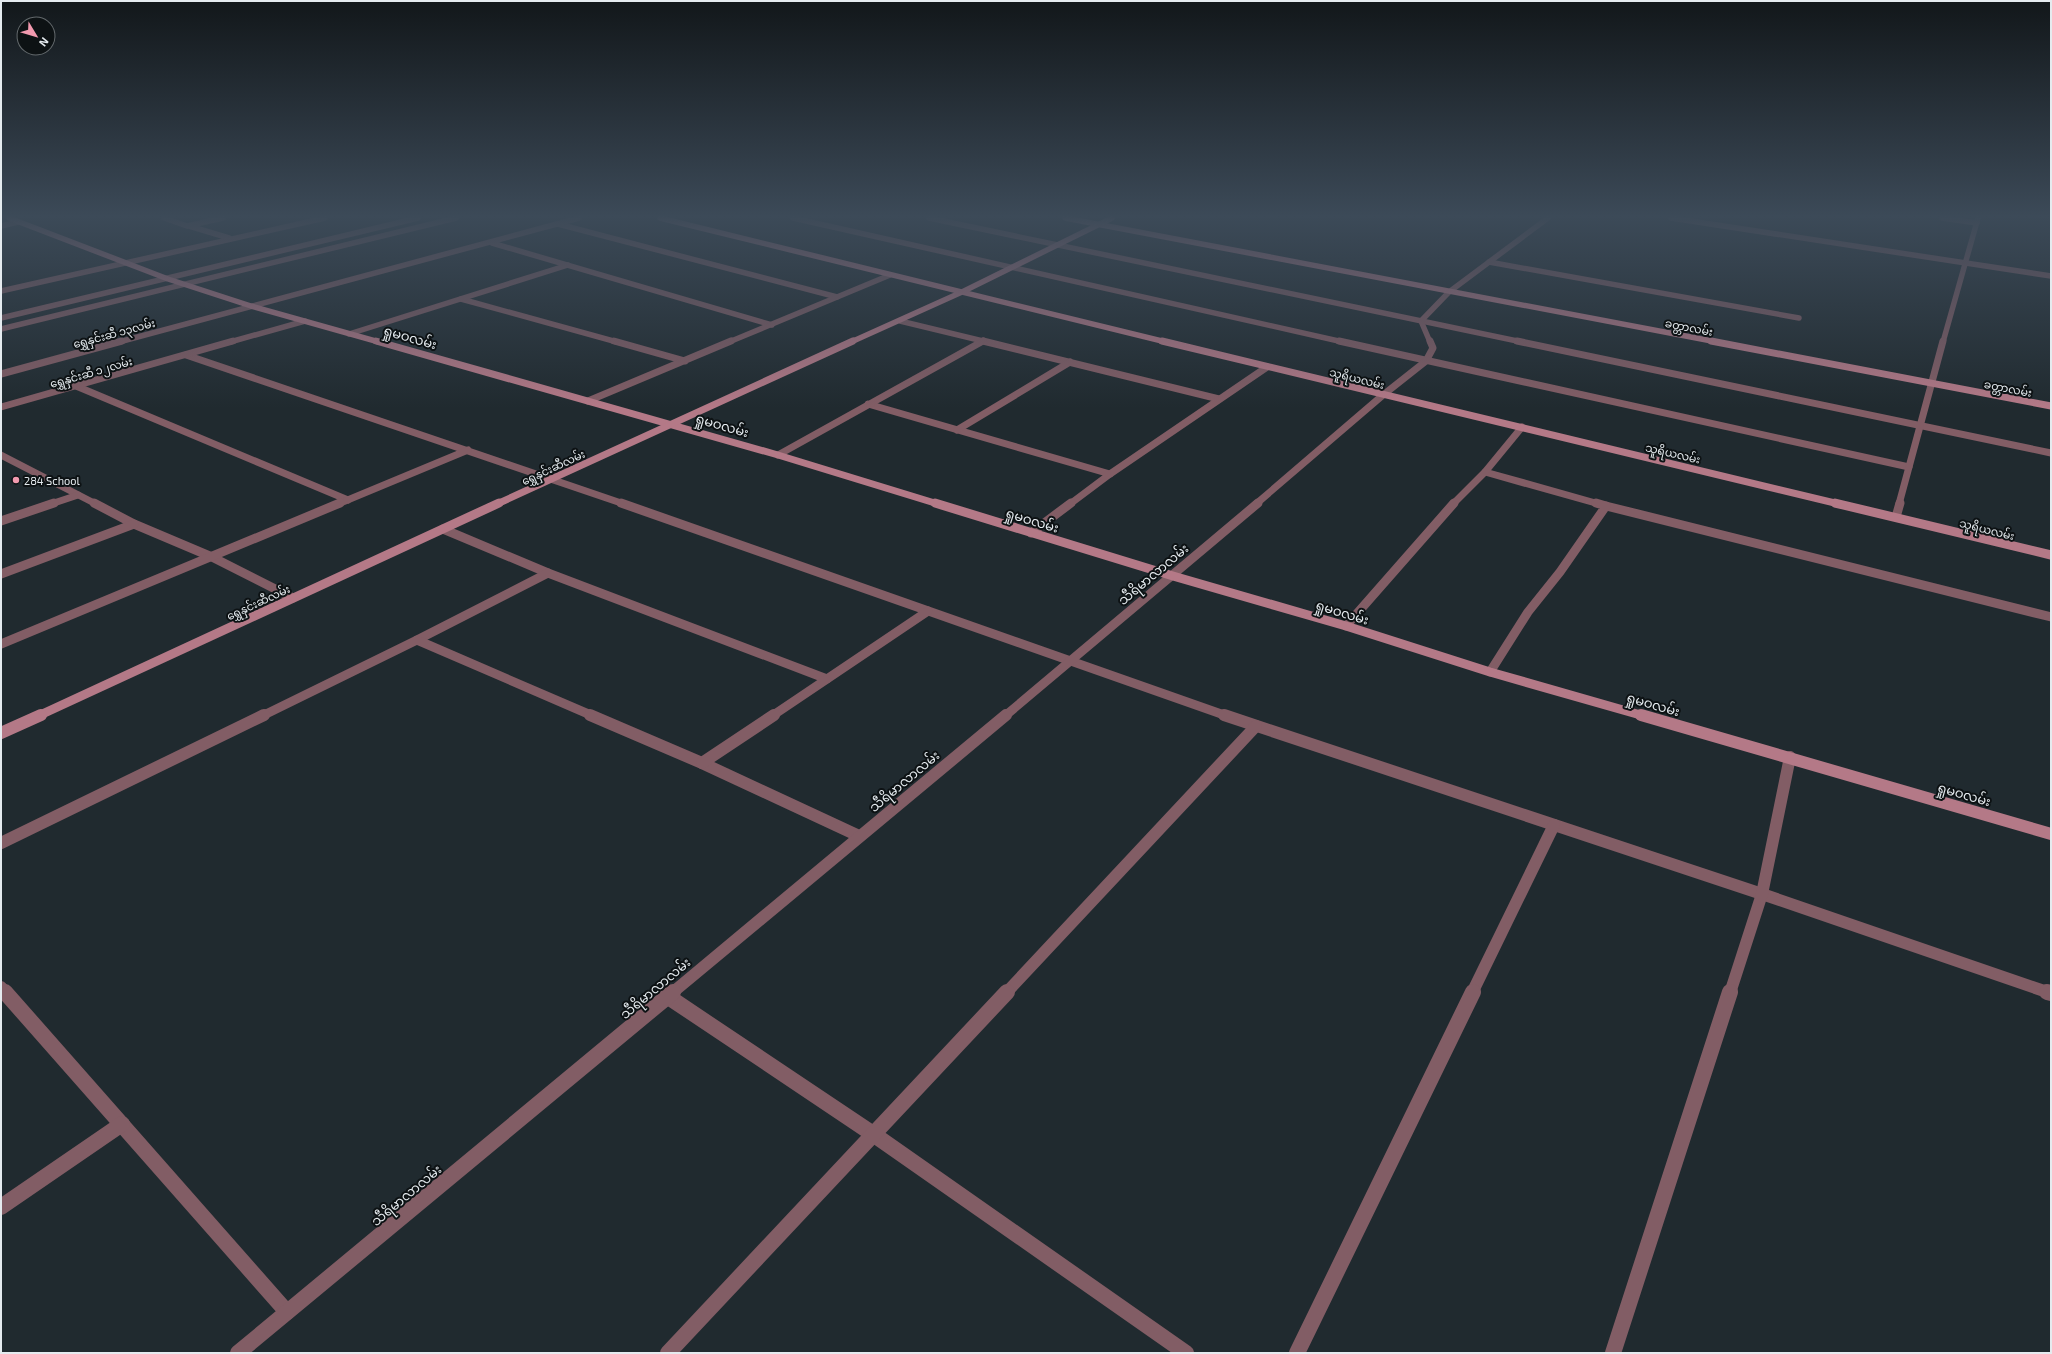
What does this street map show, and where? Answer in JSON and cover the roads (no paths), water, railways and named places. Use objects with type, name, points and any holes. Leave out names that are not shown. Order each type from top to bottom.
[{"type":"street","points":[[1,291],[45,281]]},
{"type":"street","points":[[1,318],[159,281]]},
{"type":"street","name":"ရှုမဝလမ်း","points":[[175,281],[251,306],[778,455],[1030,533],[1346,626],[1490,672],[1790,756],[2051,834]]},
{"type":"street","points":[[1,329],[196,281]]},
{"type":"street","name":"ရွှေနှင်းဆီ ၁၃လမ်း","points":[[1,374],[346,281]]},
{"type":"street","points":[[349,334],[517,281]]},
{"type":"street","points":[[623,281],[772,325]]},
{"type":"street","points":[[777,281],[837,297]]},
{"type":"street","points":[[588,401],[875,281]]},
{"type":"street","name":"သူရိယလမ်း","points":[[916,281],[2051,555]]},
{"type":"street","name":"ရွှေနှင်းဆီလမ်း","points":[[1,733],[984,281]]},
{"type":"street","points":[[1070,281],[1909,467]]},
{"type":"street","points":[[1230,281],[2051,453]]},
{"type":"street","name":"ခတ္တာလမ်း","points":[[1393,281],[2051,406]]},
{"type":"street","points":[[1421,321],[1449,292],[1463,281]]},
{"type":"street","points":[[1595,281],[1799,318]]},
{"type":"street","points":[[1896,517],[1931,383],[1961,281]]},
{"type":"street","points":[[1,284],[11,289]]},
{"type":"street","points":[[461,299],[685,361]]},
{"type":"street","name":"ရွှေနှင်းဆီ ၁၂လမ်း","points":[[1,408],[305,321]]},
{"type":"street","points":[[900,321],[1219,399]]},
{"type":"street","points":[[1421,321],[1433,348],[1426,361]]},
{"type":"street","points":[[778,455],[983,341]]},
{"type":"street","points":[[186,355],[552,479],[1256,726],[1762,894],[2051,993]]},
{"type":"street","name":"သီရိမာလာလမ်း","points":[[238,1353],[1173,576],[1383,395],[1426,361]]},
{"type":"street","points":[[957,430],[1070,362]]},
{"type":"street","points":[[1030,533],[1110,474],[1268,367]]},
{"type":"street","points":[[76,386],[348,500]]},
{"type":"street","points":[[868,404],[1110,474]]},
{"type":"street","points":[[1346,626],[1463,493],[1485,472],[1522,427]]},
{"type":"street","points":[[1,644],[468,450]]},
{"type":"street","points":[[1,455],[134,524],[212,556],[293,598]]},
{"type":"street","points":[[1485,472],[1606,506],[2051,617]]},
{"type":"street","points":[[1,521],[78,495]]},
{"type":"street","points":[[1490,672],[1528,612],[1560,572],[1606,506]]},
{"type":"street","points":[[1,574],[134,524]]},
{"type":"street","points":[[443,529],[548,573],[827,679]]},
{"type":"street","points":[[1,843],[417,640],[548,573]]},
{"type":"street","points":[[702,763],[928,611]]},
{"type":"street","points":[[417,640],[702,763],[859,836]]},
{"type":"street","points":[[668,1353],[1256,726]]},
{"type":"street","points":[[1613,1353],[1762,894],[1790,756]]},
{"type":"street","points":[[1297,1353],[1554,825]]},
{"type":"street","points":[[1,987],[287,1312]]},
{"type":"street","points":[[667,996],[873,1134],[1186,1353]]},
{"type":"street","points":[[1,1207],[122,1124]]},
{"type":"place","name":"284 School","points":[[16,480]]}]
